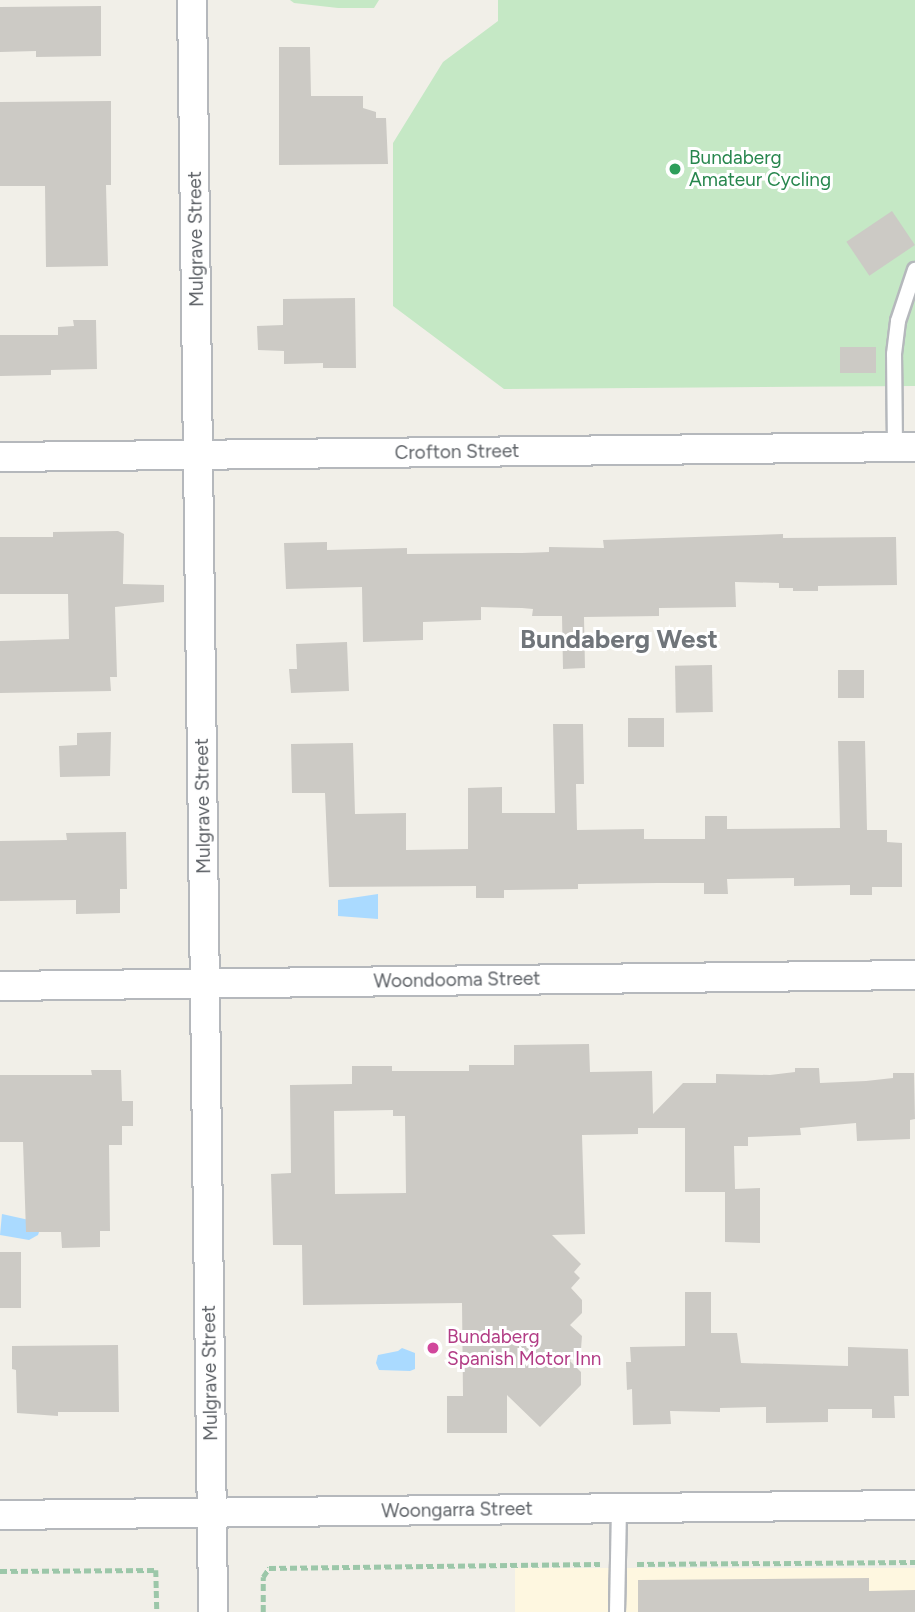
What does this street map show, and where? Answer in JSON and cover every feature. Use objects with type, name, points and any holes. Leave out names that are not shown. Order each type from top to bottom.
[{"type":"street","name":"Mulgrave Street","points":[[192,0],[212,1612]]},
{"type":"street","name":"Crofton Street","points":[[0,457],[905,447]]},
{"type":"street","name":"Woondooma Street","points":[[0,986],[915,975]]},
{"type":"street","name":"Woongarra Street","points":[[0,1515],[915,1505]]},
{"type":"lane","points":[[905,447],[895,343],[904,297],[915,270]]},
{"type":"lane","points":[[617,1612],[619,1508]]},
{"type":"path","points":[[263,1612],[262,1582],[269,1567],[915,1562]]},
{"type":"path","points":[[0,1571],[156,1570],[157,1612]]},
{"type":"shaded area","points":[[515,1568],[915,1568],[915,1612],[515,1612]]},
{"type":"green space","points":[[290,0],[379,0],[374,8],[338,8],[294,3]]},
{"type":"green space","name":"Bundaberg Amateur Cycling","points":[[498,0],[915,0],[915,386],[504,389],[393,306],[393,143],[443,62],[498,21]]},
{"type":"water","points":[[378,894],[378,919],[338,916],[338,900]]},
{"type":"water","points":[[2,1214],[29,1220],[40,1229],[38,1235],[29,1240],[0,1235]]},
{"type":"water","points":[[402,1348],[415,1353],[415,1369],[379,1370],[376,1363],[378,1355]]},
{"type":"building","points":[[101,6],[101,56],[36,57],[36,51],[0,52],[0,7]]},
{"type":"building","points":[[279,47],[310,47],[311,96],[363,96],[363,108],[376,112],[376,118],[386,118],[388,164],[279,165]]},
{"type":"building","points":[[111,101],[111,185],[106,185],[108,266],[46,267],[45,186],[0,186],[0,102]]},
{"type":"building","points":[[892,211],[915,245],[869,276],[846,242]]},
{"type":"building","points":[[355,298],[356,368],[323,368],[323,363],[284,364],[284,351],[258,350],[257,326],[283,325],[283,299]]},
{"type":"building","points":[[73,320],[96,320],[97,369],[51,370],[51,375],[0,376],[0,335],[58,335],[58,327],[74,326]]},
{"type":"building","points":[[840,347],[876,347],[876,373],[840,373]]},
{"type":"building","points":[[118,531],[124,534],[123,584],[164,585],[164,602],[115,607],[117,677],[110,677],[111,691],[0,693],[0,641],[69,639],[68,594],[0,594],[0,537],[53,537],[53,532]]},
{"type":"building","points":[[783,534],[783,538],[896,537],[897,585],[818,586],[818,591],[793,591],[793,588],[779,588],[779,583],[735,582],[736,607],[659,608],[659,616],[584,617],[585,668],[563,669],[562,616],[532,616],[533,609],[481,607],[481,620],[423,622],[423,640],[363,642],[362,587],[286,589],[284,543],[327,542],[327,550],[407,548],[407,554],[522,553],[549,552],[549,547],[604,548],[603,540]]},
{"type":"building","points":[[347,642],[349,691],[291,693],[289,669],[297,669],[296,644]]},
{"type":"building","points":[[712,665],[713,712],[676,713],[675,666]]},
{"type":"building","points":[[838,670],[864,670],[864,698],[838,698]]},
{"type":"building","points":[[628,718],[664,718],[664,747],[628,747]]},
{"type":"building","points":[[553,724],[583,724],[584,784],[576,784],[577,830],[644,829],[644,839],[705,839],[705,816],[727,816],[727,829],[840,828],[838,741],[865,741],[867,830],[887,830],[887,842],[902,843],[902,887],[872,887],[872,895],[850,895],[850,885],[794,886],[794,878],[727,879],[728,894],[704,894],[704,883],[578,884],[578,889],[504,890],[504,898],[476,898],[476,886],[329,887],[325,793],[292,793],[291,744],[353,743],[355,814],[406,813],[406,850],[468,849],[468,788],[502,787],[502,813],[555,813]]},
{"type":"building","points":[[111,732],[110,776],[60,777],[59,746],[77,745],[77,733]]},
{"type":"building","points":[[126,832],[127,889],[120,889],[120,913],[76,914],[76,900],[0,901],[0,841],[67,840],[66,833]]},
{"type":"building","points":[[589,1044],[590,1072],[652,1071],[653,1114],[683,1083],[716,1083],[716,1074],[770,1075],[795,1072],[795,1068],[819,1068],[820,1083],[866,1081],[893,1078],[893,1073],[914,1073],[915,1119],[910,1120],[910,1139],[857,1141],[856,1123],[800,1128],[801,1135],[748,1137],[748,1146],[734,1146],[735,1189],[760,1188],[760,1243],[725,1242],[725,1192],[685,1192],[685,1128],[638,1128],[638,1134],[582,1135],[585,1234],[552,1235],[581,1264],[574,1272],[580,1278],[571,1288],[582,1300],[582,1313],[570,1325],[582,1336],[581,1349],[570,1361],[581,1372],[581,1385],[540,1427],[507,1395],[507,1433],[447,1433],[447,1396],[463,1396],[462,1303],[303,1305],[302,1245],[273,1245],[271,1174],[291,1173],[290,1085],[352,1084],[352,1066],[392,1066],[392,1071],[469,1071],[469,1065],[514,1065],[514,1045]],"holes":[[[393,1110],[393,1116],[405,1116],[406,1193],[335,1194],[334,1111]]]},
{"type":"building","points":[[91,1070],[121,1070],[122,1101],[133,1101],[133,1126],[122,1126],[122,1145],[109,1145],[110,1231],[100,1231],[100,1247],[62,1248],[61,1232],[26,1232],[23,1142],[0,1142],[0,1075],[92,1075]]},
{"type":"building","points":[[0,1252],[21,1252],[21,1308],[0,1308]]},
{"type":"building","points":[[685,1292],[711,1292],[711,1333],[737,1333],[741,1363],[848,1366],[848,1347],[908,1349],[909,1396],[894,1396],[895,1418],[872,1418],[872,1409],[828,1409],[828,1422],[766,1423],[766,1407],[720,1408],[720,1412],[670,1411],[671,1424],[633,1425],[632,1389],[627,1390],[626,1362],[631,1362],[630,1347],[685,1346]]},
{"type":"building","points":[[118,1345],[119,1412],[58,1412],[58,1416],[17,1413],[16,1370],[12,1369],[12,1346]]},
{"type":"building","points":[[869,1578],[869,1591],[915,1590],[915,1612],[638,1612],[638,1580]]},
{"type":"place","name":"Bundaberg Amateur Cycling","points":[[675,169]]},
{"type":"place","name":"Bundaberg Spanish Motor Inn","points":[[433,1348]]},
{"type":"district","name":"Bundaberg West","points":[[619,640]]}]
